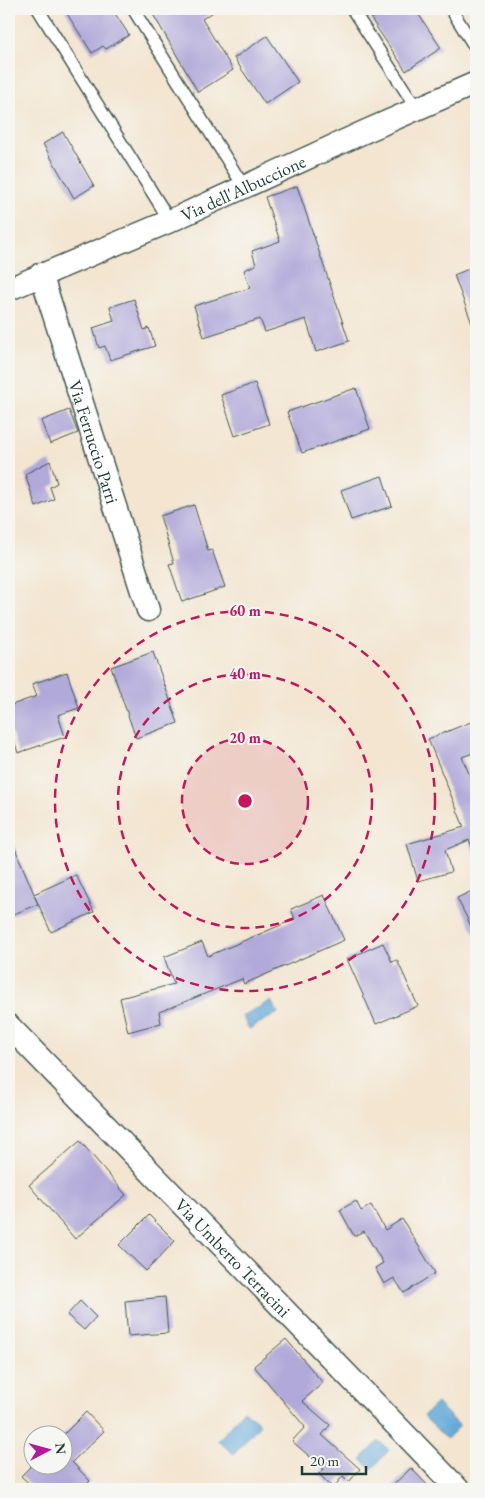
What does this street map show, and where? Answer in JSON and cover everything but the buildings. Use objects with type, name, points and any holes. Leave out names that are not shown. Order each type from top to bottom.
[{"type":"street","name":"Via dell'Albuccione","points":[[9,288],[170,221],[476,83]]},
{"type":"street","name":"Via Ferruccio Parri","points":[[41,274],[148,610]]},
{"type":"street","name":"Via Umberto Terracini","points":[[9,1026],[458,1489]]},
{"type":"lane","points":[[38,9],[170,221]]},
{"type":"lane","points":[[133,9],[244,187]]},
{"type":"lane","points":[[352,9],[417,109]]},
{"type":"lane","points":[[451,9],[476,49]]},
{"type":"water","points":[[271,1001],[278,1013],[249,1029],[242,1016]]},
{"type":"water","points":[[437,1403],[460,1426],[447,1439],[423,1416]]},
{"type":"water","points":[[244,1410],[260,1424],[234,1454],[218,1441]]},
{"type":"water","points":[[379,1441],[389,1450],[372,1469],[361,1459]]}]
